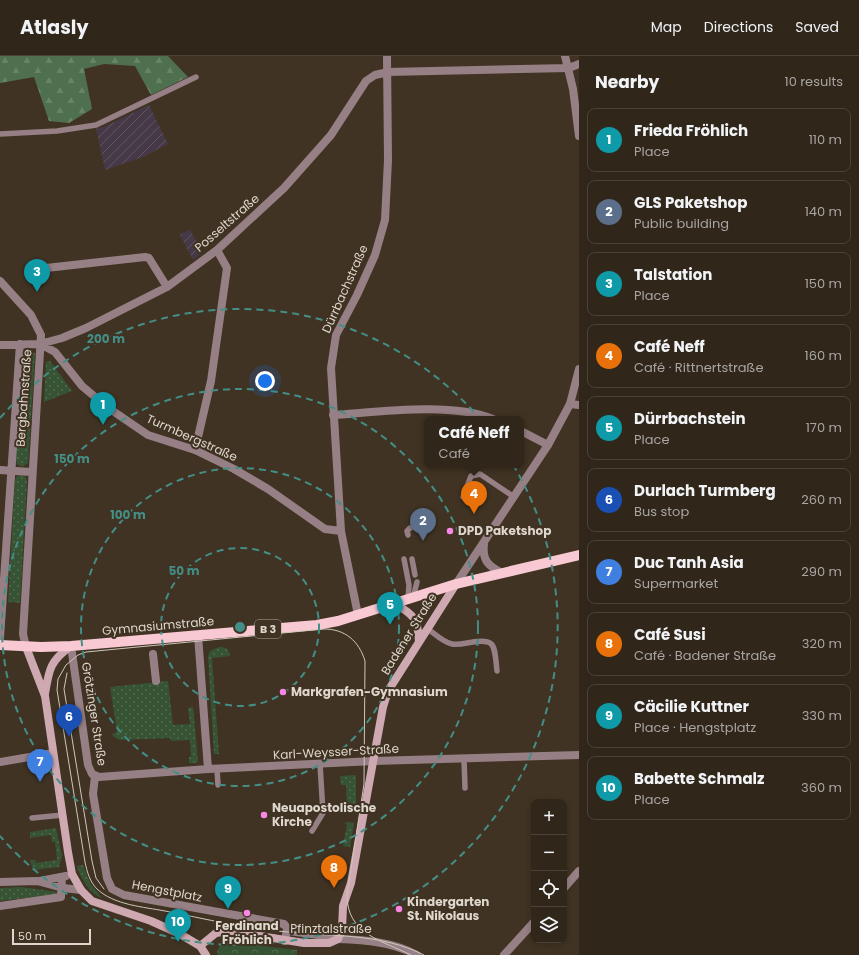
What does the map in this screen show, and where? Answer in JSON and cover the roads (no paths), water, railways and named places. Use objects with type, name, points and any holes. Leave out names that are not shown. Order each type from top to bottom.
[{"type":"main road","name":"B 3","points":[[456,584],[579,555]]},
{"type":"main road","name":"Gymnasiumstraße","points":[[0,644],[26,647],[71,646],[317,624],[358,615],[456,584]]},
{"type":"main road","name":"Badener Straße","points":[[338,939],[342,929],[343,906],[353,875],[383,707],[388,691],[456,584]]},
{"type":"main road","points":[[395,604],[408,611],[418,624],[419,642]]},
{"type":"main road","points":[[44,696],[49,671],[53,662],[71,646]]},
{"type":"main road","points":[[26,647],[44,696],[72,874],[81,890],[92,901],[100,905],[151,921],[188,938],[200,946],[206,955]]},
{"type":"main road","name":"Pfinztalstraße","points":[[200,946],[216,933],[229,931],[304,943],[329,943],[338,939]]},
{"type":"street","name":"Dürrbachstraße","points":[[341,532],[331,368],[336,334],[357,295],[374,255],[385,220],[388,160],[387,56]]},
{"type":"street","points":[[565,56],[579,136]]},
{"type":"street","name":"Posseltstraße","points":[[40,344],[62,338],[86,328],[167,286],[217,250],[284,188],[331,135],[366,81],[375,75],[388,72],[568,68],[579,64]]},
{"type":"street","points":[[194,450],[211,381],[227,268],[217,250]]},
{"type":"street","points":[[46,268],[145,257],[149,258],[167,286]]},
{"type":"street","points":[[0,281],[31,314],[39,329],[40,344]]},
{"type":"street","points":[[0,345],[20,344]]},
{"type":"street","name":"Bergbahnstraße","points":[[0,638],[20,344],[40,344],[31,472],[23,634],[26,647]]},
{"type":"street","name":"Turmbergstraße","points":[[40,344],[54,352],[82,386],[107,408],[148,435],[194,450],[268,489],[325,529],[341,532]]},
{"type":"street","points":[[456,584],[575,405],[579,369]]},
{"type":"street","points":[[333,415],[445,410],[484,416]]},
{"type":"street","points":[[524,433],[548,445]]},
{"type":"street","points":[[0,470],[31,472]]},
{"type":"street","points":[[341,532],[358,615]]},
{"type":"street","points":[[484,543],[485,560],[488,565],[502,573]]},
{"type":"street","points":[[198,635],[212,769]]},
{"type":"street","name":"Grötzinger Straße","points":[[71,646],[88,765],[89,770],[95,776],[93,794],[107,878]]},
{"type":"street","points":[[153,654],[156,681]]},
{"type":"street","points":[[0,762],[53,753]]},
{"type":"street","name":"Karl-Weysser-Straße","points":[[95,776],[104,777],[112,775],[212,769],[374,761],[579,755]]},
{"type":"street","points":[[567,885],[579,871]]},
{"type":"street","points":[[0,882],[37,881],[72,874]]},
{"type":"street","points":[[0,906],[61,898],[63,888],[62,877]]},
{"type":"street","name":"Hengstplatz","points":[[107,878],[112,889],[124,895],[277,922],[284,924],[287,928],[287,932]]},
{"type":"street","points":[[37,881],[63,888],[81,890]]},
{"type":"street","points":[[504,955],[531,925]]},
{"type":"street","points":[[285,941],[287,932]]},
{"type":"street","name":"Pfinztalstraße","points":[[338,939],[364,940],[385,943],[418,955]]},
{"type":"lane","points":[[0,134],[57,132],[96,125],[196,77]]},
{"type":"lane","points":[[462,497],[471,476],[480,474],[514,497]]},
{"type":"lane","points":[[408,535],[407,531],[410,528],[424,524]]},
{"type":"lane","points":[[412,558],[415,575]]},
{"type":"lane","points":[[404,559],[410,599]]},
{"type":"lane","points":[[410,599],[417,582]]},
{"type":"lane","points":[[428,629],[451,644],[459,645],[483,640],[490,642],[494,648],[497,671]]},
{"type":"lane","points":[[102,649],[118,643]]},
{"type":"lane","points":[[464,759],[465,788]]},
{"type":"lane","points":[[312,830],[323,813],[320,764]]},
{"type":"lane","points":[[212,769],[218,785]]},
{"type":"lane","points":[[32,818],[63,815]]},
{"type":"lane","points":[[287,932],[338,939]]},
{"type":"tram line","points":[[411,955],[388,945],[378,940],[368,934],[359,927],[353,919],[349,908],[347,895],[364,784],[365,661],[355,642],[345,634],[338,631],[324,629],[86,652],[78,655],[66,665],[58,679],[57,690],[85,862],[89,877],[97,889],[112,899],[139,906],[257,929],[374,939],[391,943],[407,948],[424,955]]},
{"type":"tram line","points":[[67,673],[64,689],[92,861],[96,878],[104,889]]},
{"type":"place","name":"Talstation","points":[[37,292]]},
{"type":"place","name":"Frieda Fröhlich","points":[[103,425]]},
{"type":"place","name":"Café Neff","points":[[474,514]]},
{"type":"place","name":"DPD Paketshop","points":[[450,531]]},
{"type":"place","name":"GLS Paketshop","points":[[423,541]]},
{"type":"place","name":"Dürrbachstein","points":[[390,625]]},
{"type":"place","name":"Markgrafen-Gymnasium","points":[[283,692]]},
{"type":"place","name":"Durlach Turmberg","points":[[69,737]]},
{"type":"place","name":"Duc Tanh Asia","points":[[40,782]]},
{"type":"place","name":"Neuapostolische Kirche","points":[[264,815]]},
{"type":"place","name":"Café Susi","points":[[334,888]]},
{"type":"place","name":"Cäcilie Kuttner","points":[[228,909]]},
{"type":"place","name":"Kindergarten St. Nikolaus","points":[[399,909]]},
{"type":"place","name":"Ferdinand Fröhlich","points":[[247,913]]},
{"type":"place","name":"Babette Schmalz","points":[[178,942]]}]
